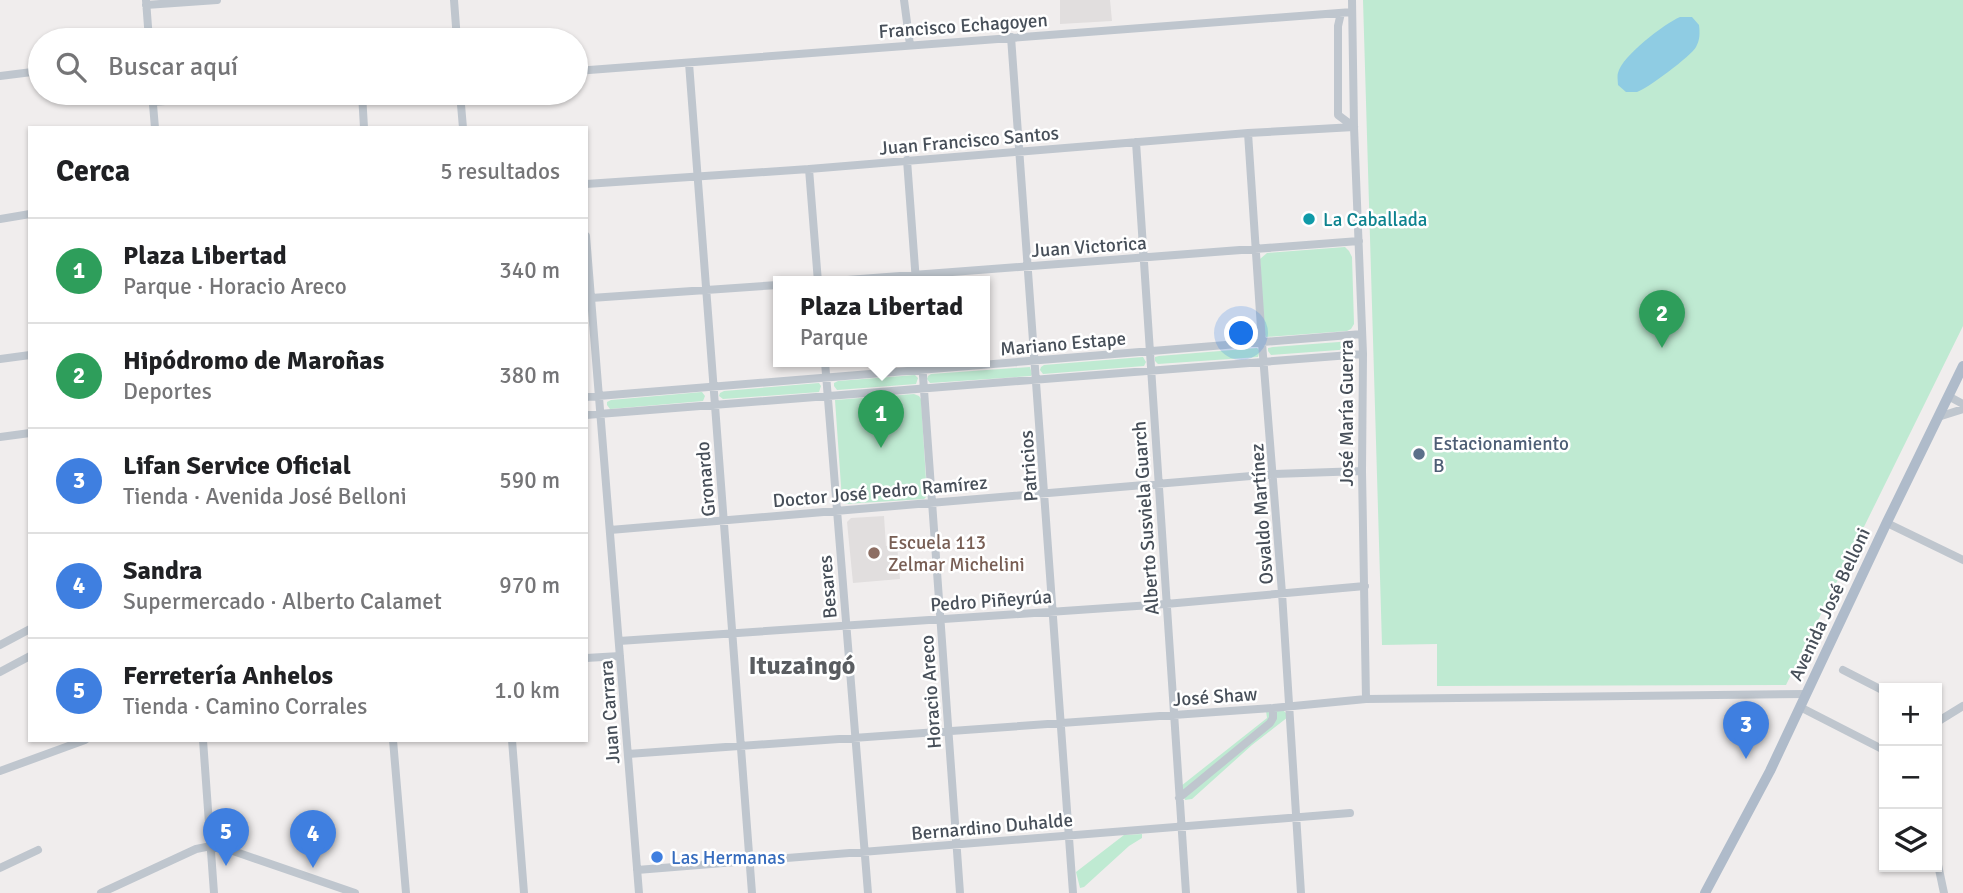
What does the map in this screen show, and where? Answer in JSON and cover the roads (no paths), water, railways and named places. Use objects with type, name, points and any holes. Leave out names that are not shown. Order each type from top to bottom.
[{"type":"main road","name":"Avenida José Belloni","points":[[1705,893],[1770,771],[1963,366]]},
{"type":"street","points":[[148,28],[146,2],[218,0]]},
{"type":"street","points":[[454,0],[456,28]]},
{"type":"street","points":[[904,0],[910,45]]},
{"type":"street","name":"José María Guerra","points":[[1352,0],[1363,354],[1366,699]]},
{"type":"street","name":"Francisco Echagoyen","points":[[588,70],[1352,12]]},
{"type":"street","name":"José María Guerra","points":[[1341,13],[1338,26],[1339,115],[1354,127]]},
{"type":"street","name":"Patricios","points":[[1011,37],[1072,892]]},
{"type":"street","name":"Gronardo","points":[[689,63],[752,893]]},
{"type":"street","points":[[0,76],[28,72]]},
{"type":"street","points":[[154,105],[155,126]]},
{"type":"street","points":[[363,105],[364,126]]},
{"type":"street","points":[[461,105],[463,126]]},
{"type":"street","name":"Juan Francisco Santos","points":[[588,184],[1354,127]]},
{"type":"street","name":"Osvaldo Martínez","points":[[1248,133],[1274,474],[1301,893]]},
{"type":"street","name":"Alberto Susviela Guarch","points":[[1136,142],[1186,893]]},
{"type":"street","points":[[906,160],[915,276]]},
{"type":"street","points":[[809,169],[818,276]]},
{"type":"street","points":[[0,219],[28,215]]},
{"type":"street","name":"Juan Victorica","points":[[934,276],[1028,266],[1359,241]]},
{"type":"street","name":"Juan Carrara","points":[[588,261],[639,893]]},
{"type":"street","points":[[591,298],[773,285]]},
{"type":"street","name":"Mariano Estape","points":[[990,363],[1362,334]]},
{"type":"street","name":"Mariano Estape","points":[[588,415],[1363,354]]},
{"type":"street","points":[[0,359],[28,355]]},
{"type":"street","name":"Besares","points":[[825,367],[868,893]]},
{"type":"street","name":"Mariano Estape","points":[[588,397],[913,367]]},
{"type":"street","name":"Horacio Areco","points":[[922,367],[961,893]]},
{"type":"street","points":[[588,382],[598,381]]},
{"type":"street","points":[[1948,396],[1963,406]]},
{"type":"street","points":[[1938,417],[1963,406]]},
{"type":"street","points":[[0,438],[28,433]]},
{"type":"street","name":"Doctor José Pedro Ramírez","points":[[610,530],[1274,474],[1362,471]]},
{"type":"street","points":[[1886,523],[1963,560]]},
{"type":"street","name":"Pedro Piñeyrúa","points":[[618,641],[1166,604],[1365,586]]},
{"type":"street","points":[[0,645],[28,630]]},
{"type":"street","points":[[588,659],[620,656]]},
{"type":"street","points":[[0,672],[28,657]]},
{"type":"street","points":[[1843,670],[1879,688]]},
{"type":"street","name":"José Shaw","points":[[628,754],[1289,707],[1366,699],[1806,694]]},
{"type":"street","points":[[1942,717],[1963,706]]},
{"type":"street","points":[[1800,707],[1879,747]]},
{"type":"street","points":[[1179,799],[1270,723],[1273,708]]},
{"type":"street","points":[[0,771],[80,742]]},
{"type":"street","points":[[203,742],[214,893]]},
{"type":"street","points":[[393,742],[406,893]]},
{"type":"street","points":[[512,742],[524,893]]},
{"type":"street","name":"Bernardino Duhalde","points":[[637,870],[1350,813]]},
{"type":"street","points":[[101,893],[196,849],[211,846],[355,893]]},
{"type":"street","points":[[0,868],[38,850]]},
{"type":"street","points":[[1940,872],[1944,893]]},
{"type":"water","points":[[1680,17],[1692,17],[1699,25],[1696,47],[1650,85],[1637,92],[1626,92],[1618,85],[1621,66],[1644,41]]},
{"type":"place","name":"La Caballada","points":[[1309,219]]},
{"type":"place","name":"Hipódromo de Maroñas","points":[[1662,348]]},
{"type":"place","name":"Plaza Libertad","points":[[881,448]]},
{"type":"place","name":"Estacionamiento B","points":[[1419,454]]},
{"type":"place","name":"Escuela 113 Zelmar Michelini","points":[[874,553]]},
{"type":"place","name":"Lifan Service Oficial","points":[[1746,759]]},
{"type":"place","name":"Las Hermanas","points":[[657,857]]},
{"type":"place","name":"Ferretería Anhelos","points":[[226,866]]},
{"type":"place","name":"Sandra","points":[[313,868]]},
{"type":"district","name":"Ituzaingó","points":[[802,665]]}]
